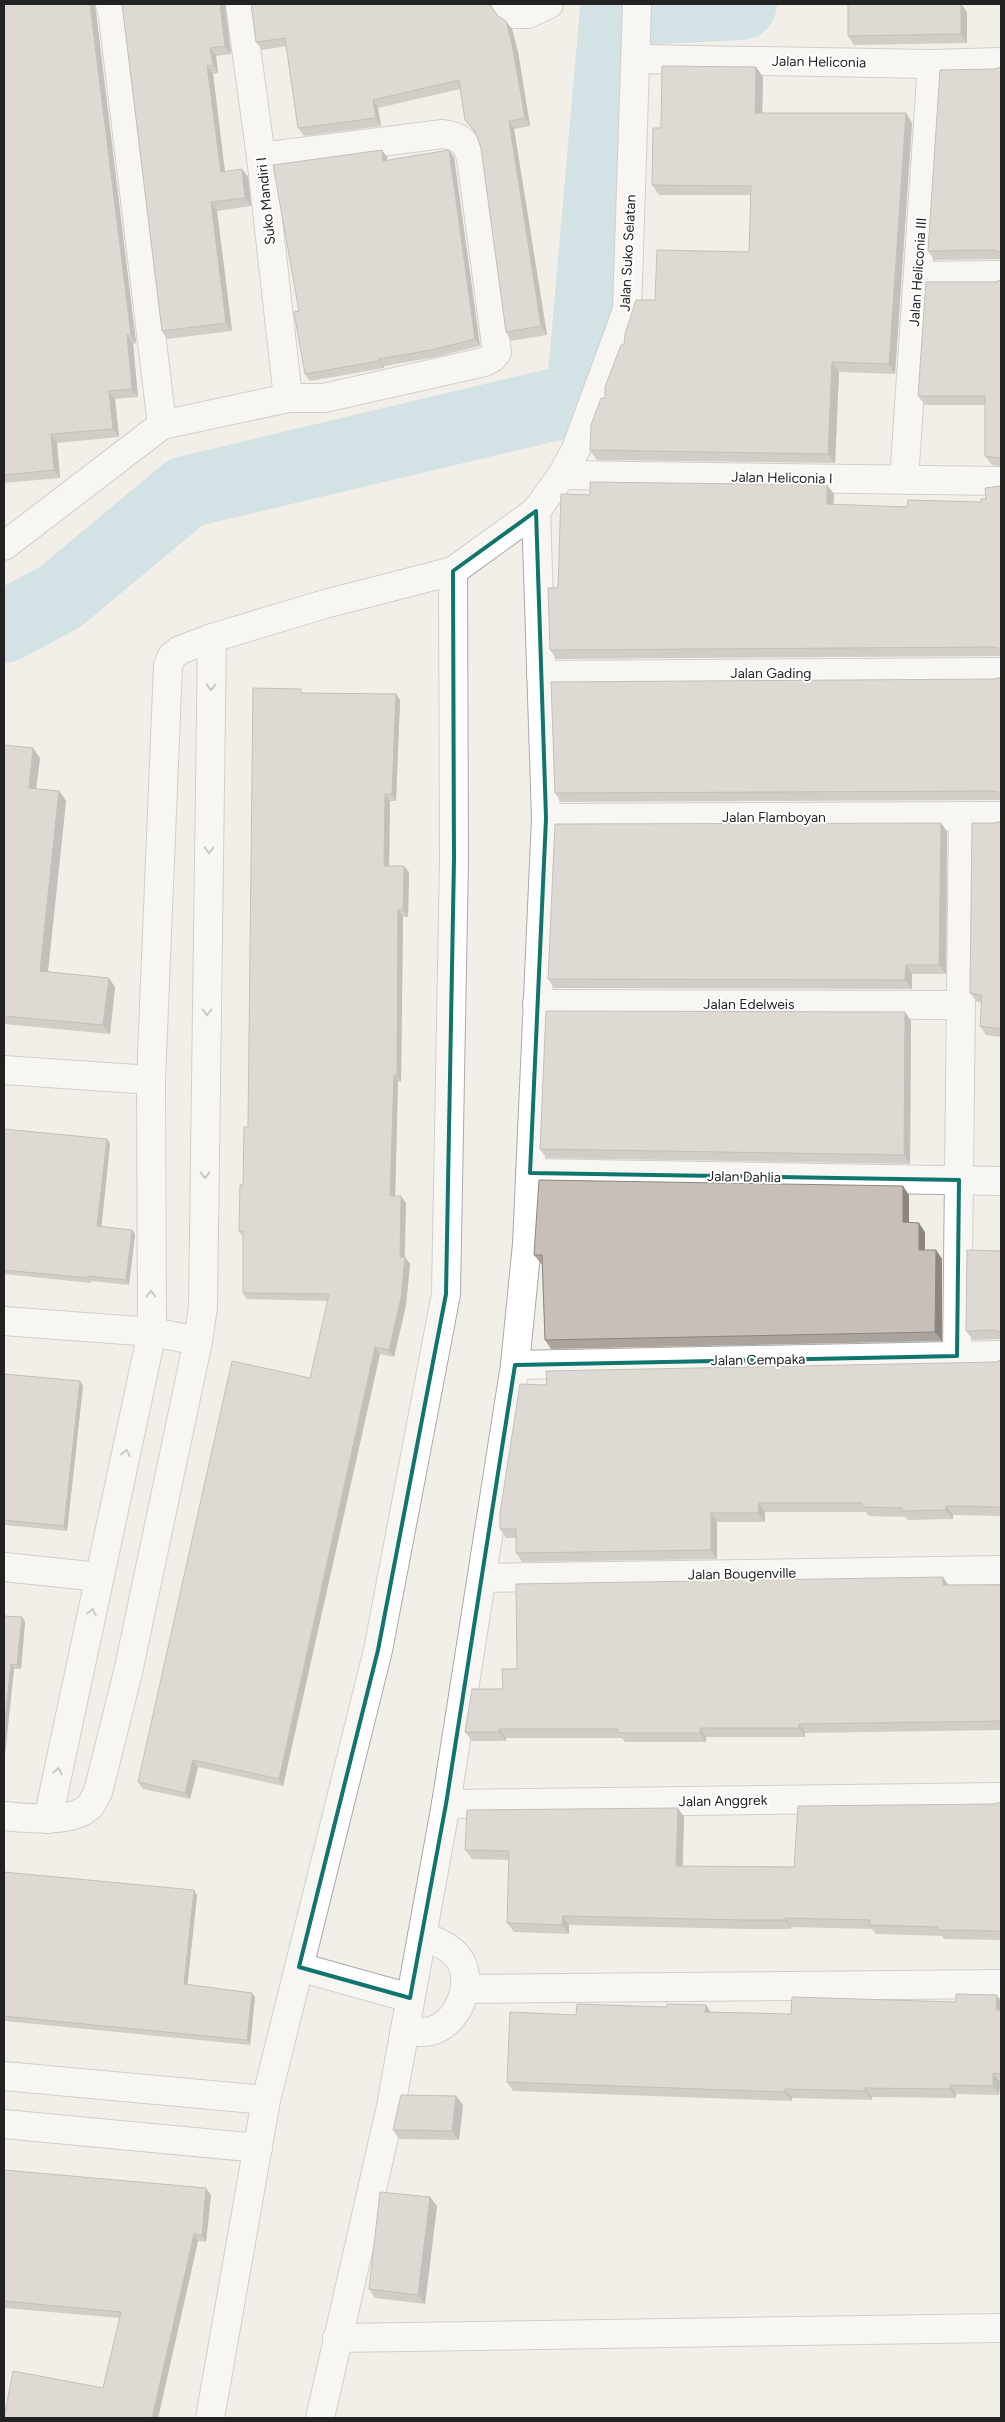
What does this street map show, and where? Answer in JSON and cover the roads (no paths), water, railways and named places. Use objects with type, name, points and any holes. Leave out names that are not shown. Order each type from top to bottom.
[{"type":"street","points":[[110,4],[114,17],[162,425]]},
{"type":"street","name":"Suko Mandiri I","points":[[240,4],[261,158],[288,398]]},
{"type":"street","points":[[506,4],[515,14],[528,14],[550,4]]},
{"type":"street","name":"Jalan Suko Selatan","points":[[453,571],[536,511],[562,475],[576,448],[627,310],[637,16]]},
{"type":"street","name":"Jalan Heliconia","points":[[636,59],[932,64],[1001,62]]},
{"type":"street","name":"Jalan Heliconia III","points":[[904,480],[932,64]]},
{"type":"street","points":[[4,546],[162,425],[288,398],[324,398],[484,362],[492,358],[497,352],[471,158],[467,145],[456,136],[443,134],[261,158]]},
{"type":"street","points":[[918,276],[1001,276]]},
{"type":"street","name":"Jalan Heliconia I","points":[[562,475],[1001,481]]},
{"type":"street","points":[[320,2418],[336,2338],[391,2106],[404,2032],[404,1997],[422,1936],[446,1804],[515,1365],[527,1244],[546,818],[536,511]]},
{"type":"street","points":[[48,1819],[152,1332],[150,1080],[168,665],[172,656],[180,650],[212,638],[325,604],[453,571],[454,859],[446,1294],[378,1650],[266,2100],[210,2418]]},
{"type":"street","points":[[4,1816],[48,1819],[72,1815],[89,1808],[98,1792],[128,1672],[198,1341],[203,1307],[212,638]]},
{"type":"street","name":"Jalan Gading","points":[[541,675],[1001,672]]},
{"type":"street","points":[[957,1356],[963,816]]},
{"type":"street","name":"Jalan Flamboyan","points":[[546,818],[1001,816]]},
{"type":"street","name":"Jalan Edelweis","points":[[537,1004],[960,1004]]},
{"type":"street","points":[[4,1070],[150,1080]]},
{"type":"street","name":"Jalan Dahlia","points":[[530,1173],[1001,1181]]},
{"type":"street","points":[[4,1321],[152,1332],[198,1341]]},
{"type":"street","name":"Jalan Cempaka","points":[[515,1365],[1001,1355]]},
{"type":"street","points":[[4,1567],[100,1576]]},
{"type":"street","name":"Jalan Bougenville","points":[[483,1578],[1001,1570]]},
{"type":"street","name":"Jalan Anggrek","points":[[446,1804],[1001,1797]]},
{"type":"street","points":[[404,2032],[432,2031],[455,2015],[465,1989],[462,1964],[446,1945],[422,1936]]},
{"type":"street","points":[[299,1967],[404,1997]]},
{"type":"street","points":[[465,1989],[1001,1984]]},
{"type":"street","points":[[4,2076],[266,2100]]},
{"type":"street","points":[[4,2124],[258,2148]]},
{"type":"street","points":[[336,2338],[1001,2328]]},
{"type":"waterway","points":[[4,627],[60,597],[186,492],[582,398],[616,10],[741,4]]}]
